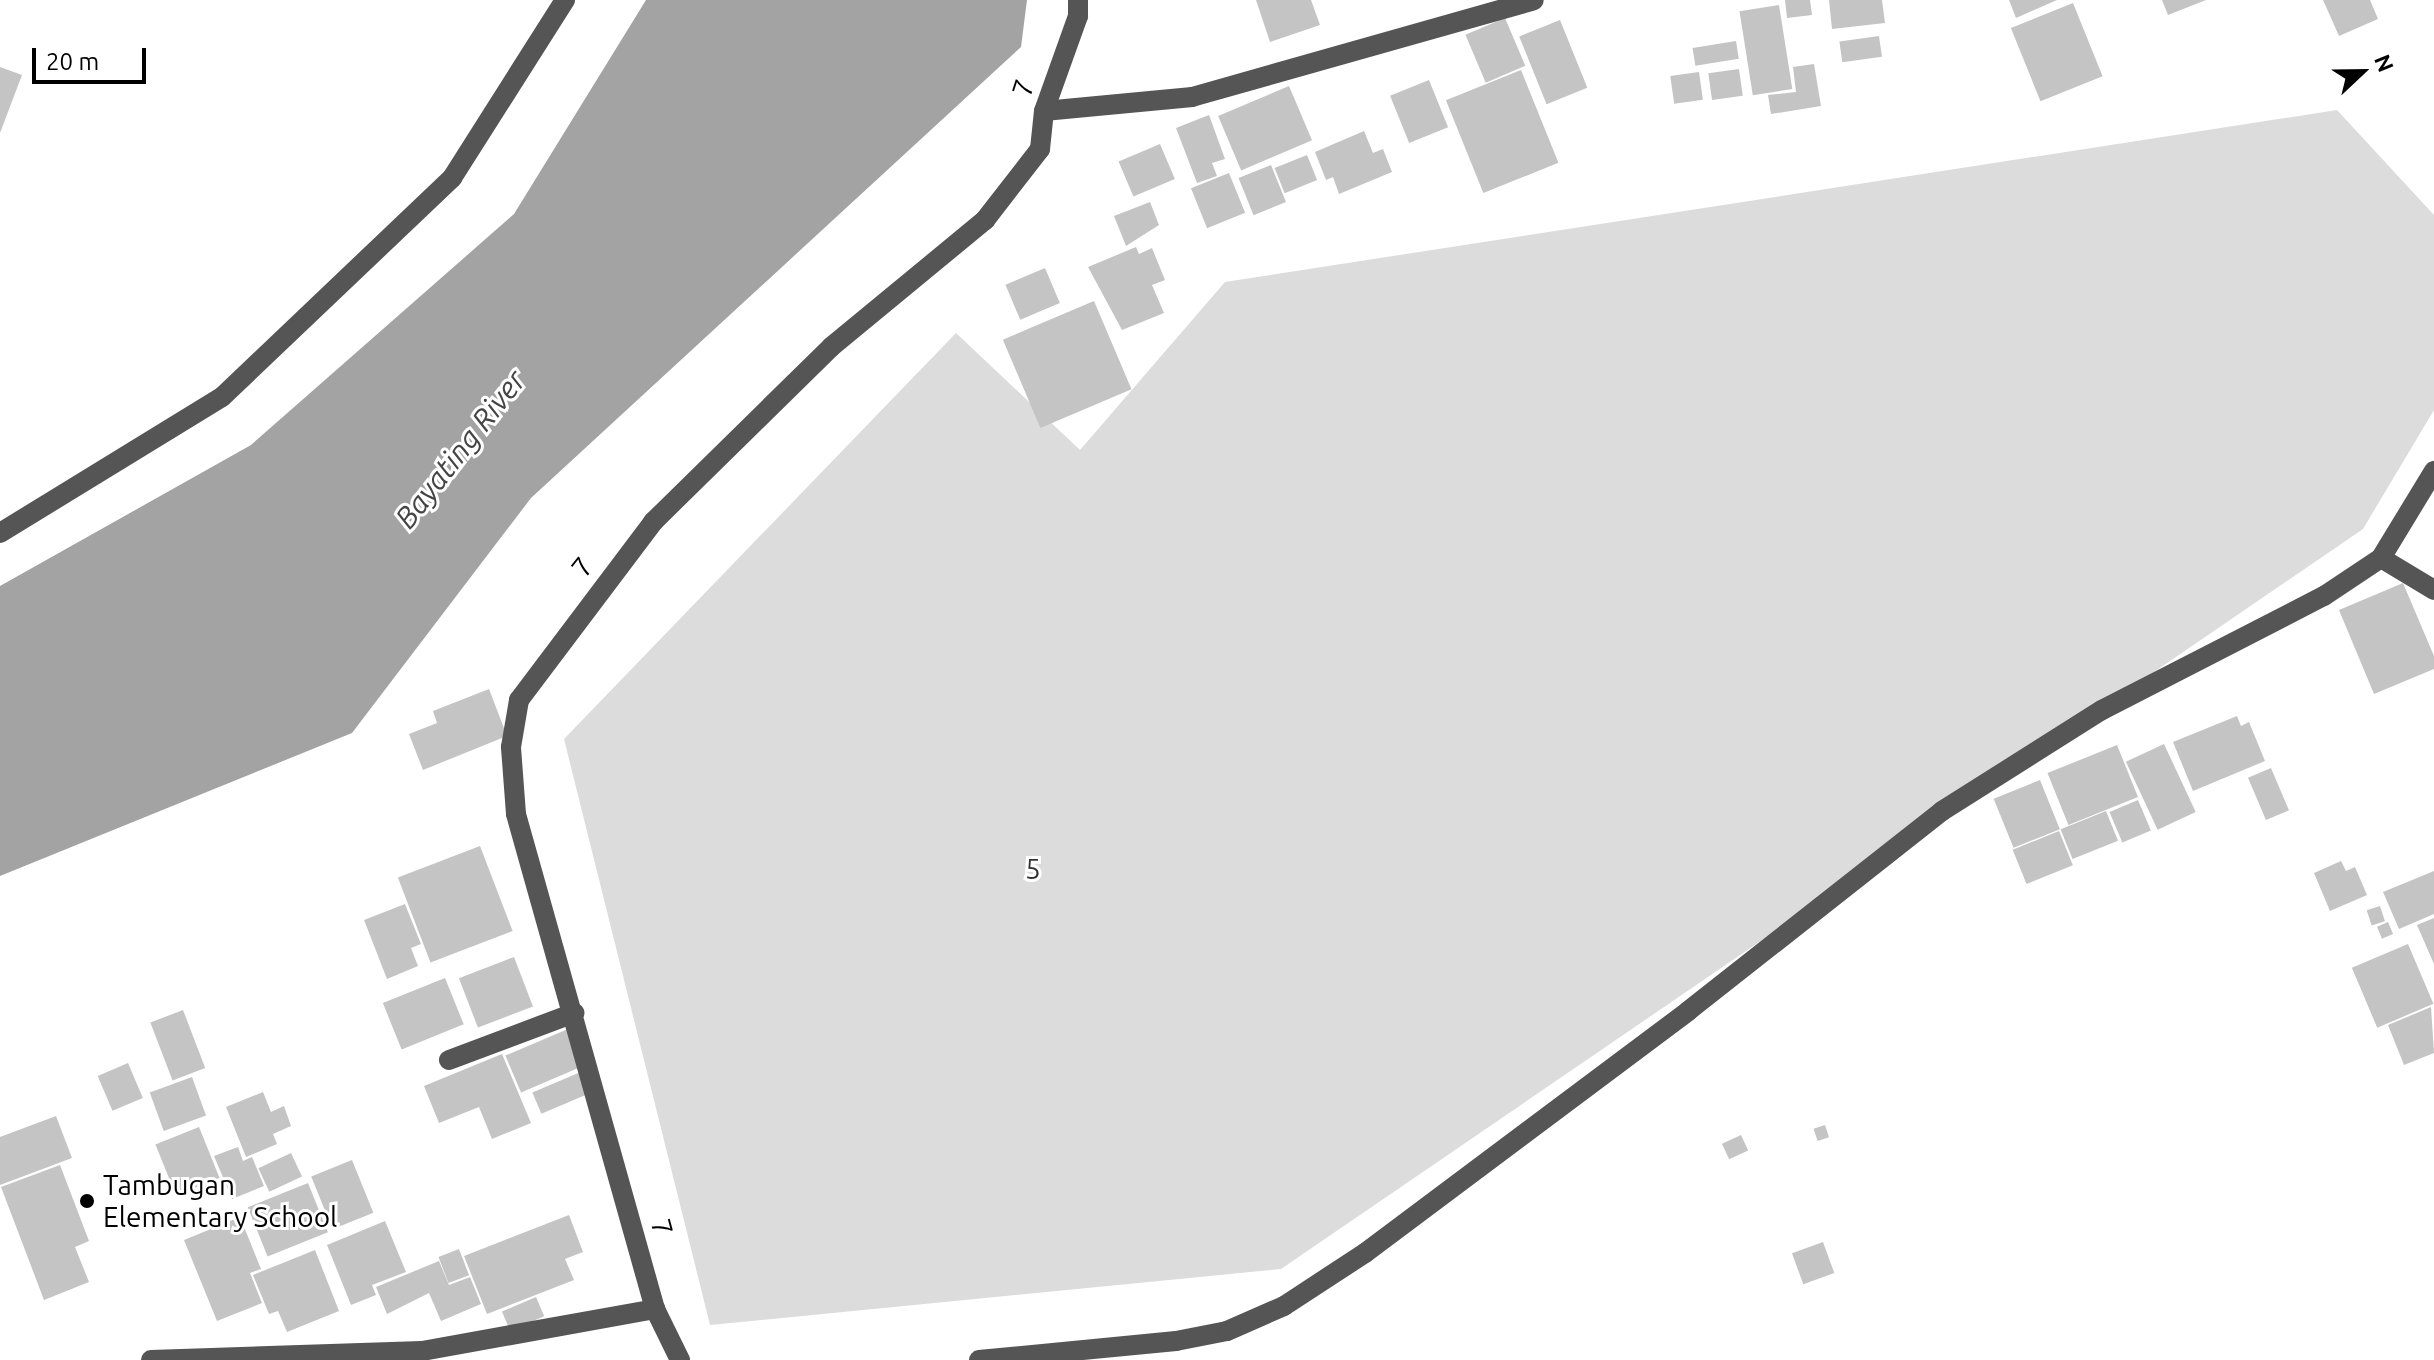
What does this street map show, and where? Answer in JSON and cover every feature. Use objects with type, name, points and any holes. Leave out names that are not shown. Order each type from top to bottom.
[{"type":"street","points":[[0,533],[222,397],[452,178],[565,0]]},
{"type":"street","name":"7","points":[[680,1360],[655,1309],[516,814],[511,747],[519,700],[653,522],[831,347],[985,220],[1040,149],[1044,111],[1078,16],[1078,0]]},
{"type":"street","points":[[1044,111],[1192,97],[1534,0]]},
{"type":"street","points":[[979,1360],[1176,1341],[1227,1331],[1284,1306],[1365,1253],[1651,1039],[1942,811],[2102,710],[2324,596],[2381,558],[2434,471]]},
{"type":"street","points":[[2381,558],[2434,590]]},
{"type":"street","points":[[449,1060],[574,1013]]},
{"type":"street","points":[[151,1360],[457,1354],[655,1309]]},
{"type":"green space","name":"5","points":[[2337,110],[2434,215],[2434,410],[2363,529],[1281,1269],[710,1325],[564,739],[956,333],[1080,450],[1225,282]]},
{"type":"water","name":"Bayating River","points":[[646,0],[1027,0],[1021,47],[531,498],[352,733],[0,876],[0,586],[251,445],[514,214]]},
{"type":"building","points":[[1256,0],[1311,0],[1320,25],[1270,42]]},
{"type":"building","points":[[1785,0],[1810,0],[1812,15],[1787,18]]},
{"type":"building","points":[[1829,0],[1882,0],[1885,23],[1832,29]]},
{"type":"building","points":[[2009,0],[2057,0],[2016,18]]},
{"type":"building","points":[[2162,0],[2206,0],[2168,15]]},
{"type":"building","points":[[2323,0],[2370,0],[2378,19],[2339,36]]},
{"type":"building","points":[[2073,3],[2103,76],[2040,101],[2011,28]]},
{"type":"building","points":[[1779,5],[1792,89],[1753,95],[1739,11]]},
{"type":"building","points":[[1505,18],[1525,66],[1486,83],[1465,35]]},
{"type":"building","points":[[1560,20],[1587,88],[1547,104],[1519,36]]},
{"type":"building","points":[[1879,36],[1882,57],[1842,62],[1839,42]]},
{"type":"building","points":[[1736,41],[1739,59],[1695,66],[1693,48]]},
{"type":"building","points":[[1814,64],[1821,106],[1771,114],[1768,95],[1796,92],[1793,67]]},
{"type":"building","points":[[0,67],[22,75],[0,133]]},
{"type":"building","points":[[1739,69],[1743,96],[1712,100],[1708,73]]},
{"type":"building","points":[[1521,70],[1558,163],[1483,193],[1446,100]]},
{"type":"building","points":[[1699,72],[1703,100],[1674,104],[1670,76]]},
{"type":"building","points":[[1429,80],[1448,127],[1409,143],[1390,96]]},
{"type":"building","points":[[1289,86],[1312,140],[1241,170],[1218,116]]},
{"type":"building","points":[[1209,115],[1225,159],[1212,163],[1217,176],[1197,183],[1176,128]]},
{"type":"building","points":[[1364,131],[1373,153],[1383,149],[1392,172],[1339,194],[1333,177],[1326,180],[1315,152]]},
{"type":"building","points":[[1160,144],[1175,179],[1133,197],[1119,162]]},
{"type":"building","points":[[1307,155],[1317,180],[1285,193],[1275,168]]},
{"type":"building","points":[[1271,165],[1286,202],[1254,215],[1239,178]]},
{"type":"building","points":[[1229,173],[1245,213],[1207,228],[1191,188]]},
{"type":"building","points":[[1150,202],[1159,225],[1126,246],[1114,216]]},
{"type":"building","points":[[1136,247],[1139,254],[1152,248],[1165,280],[1152,285],[1164,313],[1122,330],[1088,267]]},
{"type":"building","points":[[1045,268],[1060,303],[1020,320],[1005,285]]},
{"type":"building","points":[[1094,301],[1132,389],[1040,428],[1003,340]]},
{"type":"building","points":[[2403,583],[2434,656],[2434,669],[2374,694],[2339,610]]},
{"type":"building","points":[[489,689],[507,736],[423,770],[409,734],[437,723],[433,711]]},
{"type":"building","points":[[2237,716],[2241,726],[2249,722],[2265,761],[2193,791],[2173,742]]},
{"type":"building","points":[[2164,744],[2196,812],[2158,830],[2126,762]]},
{"type":"building","points":[[2117,745],[2138,797],[2068,825],[2047,773]]},
{"type":"building","points":[[2271,768],[2289,810],[2266,820],[2248,778]]},
{"type":"building","points":[[2040,780],[2060,829],[2013,848],[1994,799]]},
{"type":"building","points":[[2138,800],[2151,830],[2122,842],[2109,812]]},
{"type":"building","points":[[2106,811],[2118,841],[2073,859],[2061,829]]},
{"type":"building","points":[[2059,831],[2073,865],[2027,884],[2013,850]]},
{"type":"building","points":[[480,846],[513,931],[430,962],[398,878]]},
{"type":"building","points":[[2341,861],[2346,871],[2355,867],[2367,895],[2330,911],[2314,873]]},
{"type":"building","points":[[2434,871],[2434,914],[2399,929],[2383,892]]},
{"type":"building","points":[[405,904],[421,944],[411,948],[418,966],[387,979],[364,920]]},
{"type":"building","points":[[2380,906],[2385,921],[2372,926],[2367,910]]},
{"type":"building","points":[[2434,918],[2434,964],[2417,925]]},
{"type":"building","points":[[2388,922],[2393,934],[2382,939],[2377,927]]},
{"type":"building","points":[[2408,944],[2433,1004],[2377,1028],[2352,968]]},
{"type":"building","points":[[514,957],[533,1006],[478,1028],[459,978]]},
{"type":"building","points":[[445,978],[464,1024],[402,1049],[383,1003]]},
{"type":"building","points":[[2431,1007],[2434,1053],[2404,1065],[2388,1025]]},
{"type":"building","points":[[183,1010],[205,1068],[173,1080],[150,1023]]},
{"type":"building","points":[[568,1029],[584,1066],[521,1092],[505,1056]]},
{"type":"building","points":[[502,1054],[531,1123],[492,1139],[479,1107],[439,1123],[424,1086]]},
{"type":"building","points":[[128,1063],[143,1098],[112,1111],[98,1076]]},
{"type":"building","points":[[583,1071],[592,1092],[541,1114],[532,1092]]},
{"type":"building","points":[[192,1077],[206,1116],[164,1131],[150,1092]]},
{"type":"building","points":[[263,1092],[271,1112],[284,1106],[291,1126],[273,1134],[277,1144],[246,1157],[226,1107]]},
{"type":"building","points":[[56,1116],[72,1158],[0,1185],[0,1137]]},
{"type":"building","points":[[1825,1125],[1829,1137],[1818,1141],[1814,1129]]},
{"type":"building","points":[[199,1127],[220,1178],[176,1196],[155,1145]]},
{"type":"building","points":[[1741,1135],[1748,1150],[1729,1159],[1722,1144]]},
{"type":"building","points":[[238,1147],[243,1161],[252,1157],[264,1186],[232,1199],[214,1156]]},
{"type":"building","points":[[291,1153],[302,1177],[269,1192],[258,1168]]},
{"type":"building","points":[[352,1160],[373,1213],[333,1229],[311,1176]]},
{"type":"building","points":[[60,1165],[89,1241],[75,1247],[89,1282],[44,1300],[1,1187]]},
{"type":"building","points":[[308,1183],[328,1232],[268,1256],[248,1207]]},
{"type":"building","points":[[569,1215],[583,1252],[565,1259],[574,1280],[487,1314],[464,1256]]},
{"type":"building","points":[[240,1217],[261,1269],[250,1273],[262,1303],[217,1321],[184,1240]]},
{"type":"building","points":[[385,1221],[406,1272],[372,1285],[376,1295],[351,1305],[327,1245]]},
{"type":"building","points":[[1823,1242],[1834,1273],[1803,1284],[1792,1253]]},
{"type":"building","points":[[459,1249],[469,1275],[448,1283],[438,1257]]},
{"type":"building","points":[[315,1250],[339,1311],[287,1332],[278,1311],[269,1314],[253,1275]]},
{"type":"building","points":[[439,1261],[449,1285],[470,1277],[481,1304],[441,1321],[429,1293],[387,1314],[376,1287]]},
{"type":"building","points":[[536,1297],[544,1316],[510,1331],[502,1311]]},
{"type":"place","name":"Tambugan Elementary School","points":[[87,1201]]}]
